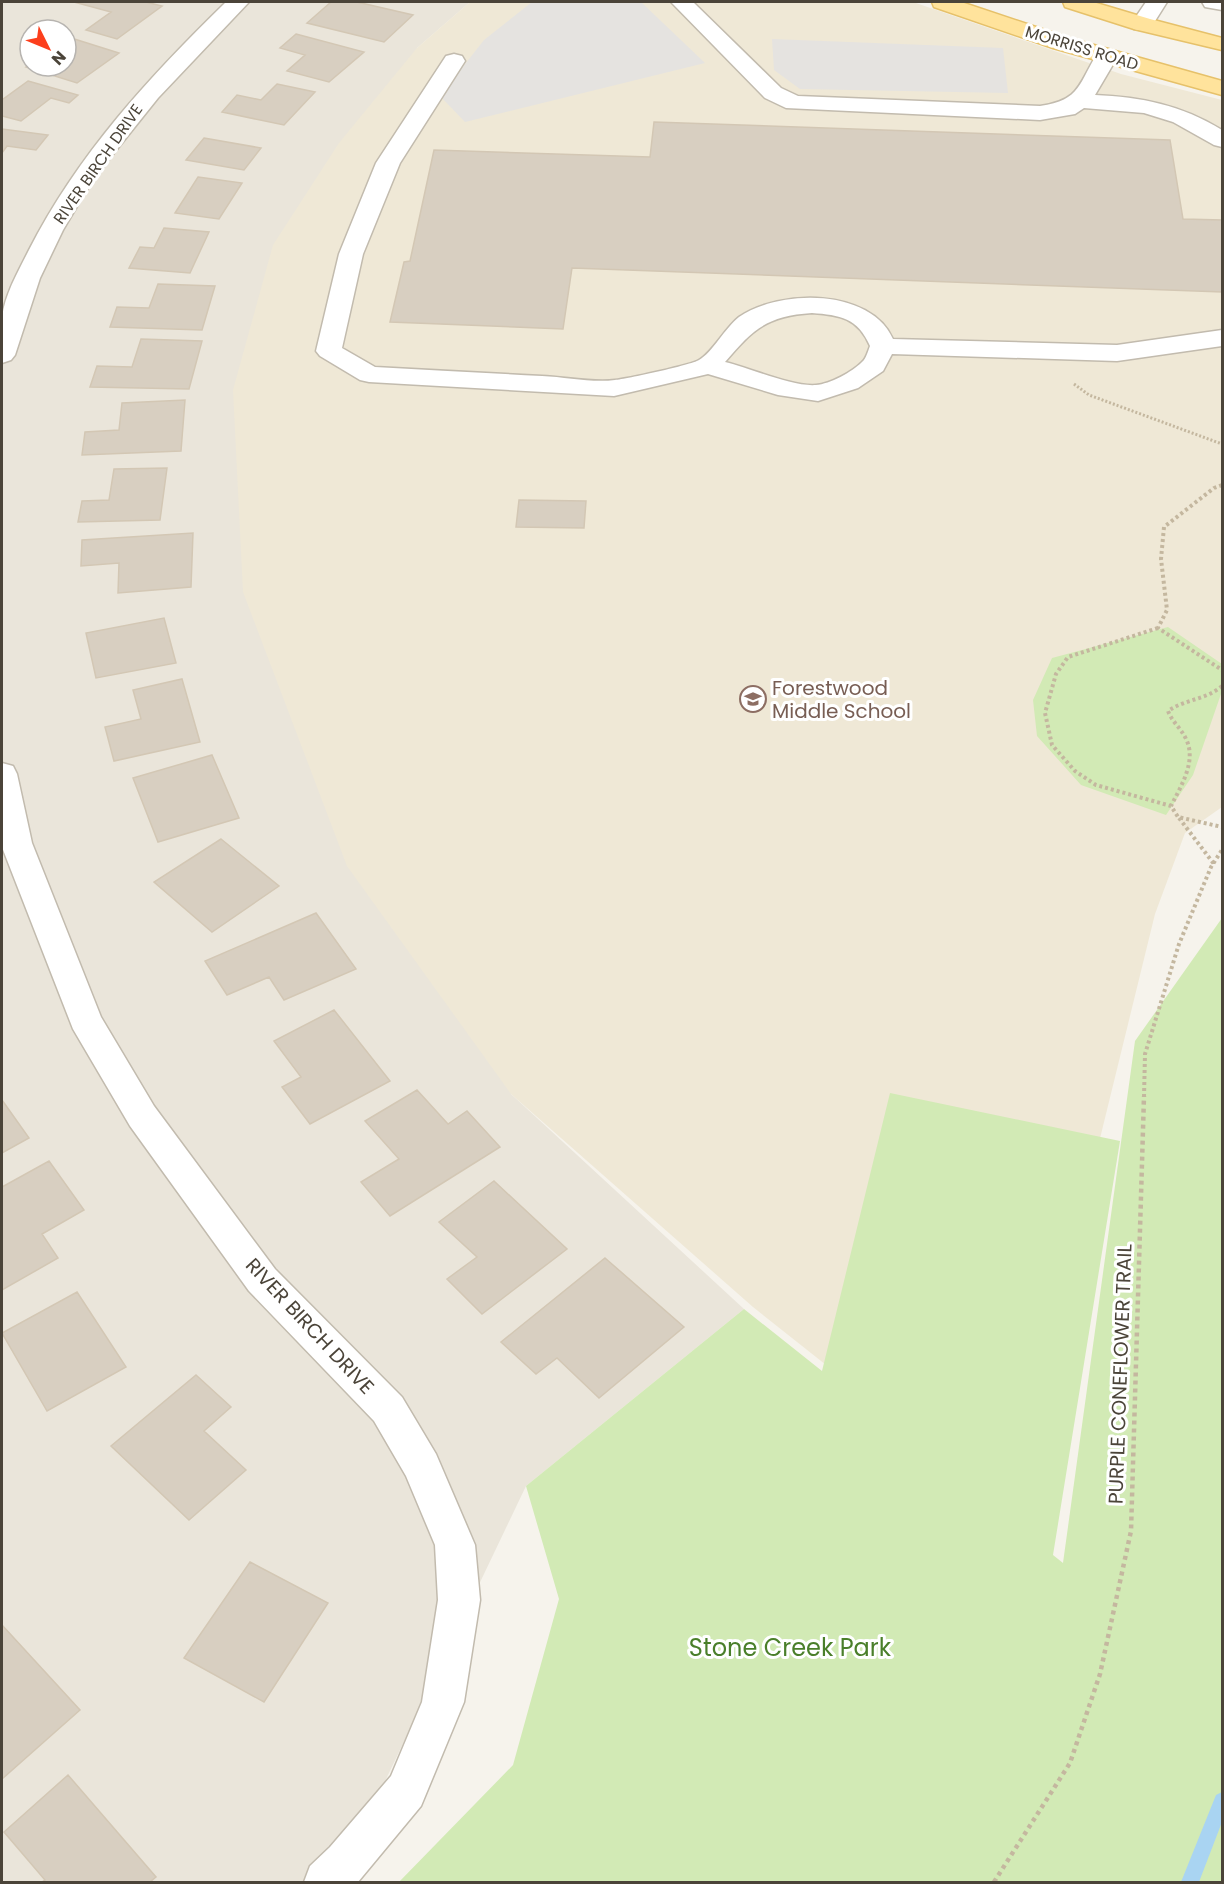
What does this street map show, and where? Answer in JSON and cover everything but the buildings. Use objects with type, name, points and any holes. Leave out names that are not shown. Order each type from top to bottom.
[{"type":"main road","name":"MORRISS ROAD","points":[[942,2],[1061,43],[1222,88]]},
{"type":"main road","points":[[1073,2],[1142,24],[1222,44]]},
{"type":"street","name":"RIVER BIRCH DRIVE","points":[[2,355],[30,271],[47,238],[96,160],[150,91],[238,2]]},
{"type":"street","points":[[681,2],[772,93],[794,104],[1040,113],[1066,109],[1080,101],[1107,57]]},
{"type":"street","points":[[1142,24],[1156,2]]},
{"type":"street","points":[[1213,2],[1222,4]]},
{"type":"street","points":[[454,61],[388,163],[351,254],[330,351],[369,374],[615,388],[708,366],[778,387],[818,393],[849,382],[874,366],[883,346]]},
{"type":"street","points":[[1080,101],[1132,104],[1156,109],[1180,117],[1222,140]]},
{"type":"street","points":[[708,366],[750,321],[781,309],[819,304],[848,311],[872,326],[883,346]]},
{"type":"street","points":[[883,346],[1118,353],[1222,338]]},
{"type":"street","name":"RIVER BIRCH DRIVE","points":[[2,774],[16,843],[85,1020],[142,1116],[262,1280],[388,1409],[422,1467],[455,1545],[459,1600],[443,1702],[406,1791],[346,1863],[326,1882]]},
{"type":"path","points":[[1065,379],[1089,395],[1222,444]]},
{"type":"path","points":[[1214,864],[1171,806],[1096,785],[1075,771],[1052,745],[1045,713],[1056,674],[1068,657],[1158,628],[1167,610],[1161,559],[1164,527],[1214,488],[1222,485]]},
{"type":"path","points":[[1158,628],[1222,670]]},
{"type":"path","points":[[1171,806],[1185,780],[1189,760],[1187,740],[1169,717],[1168,711],[1174,705],[1216,693],[1222,686]]},
{"type":"path","points":[[1178,817],[1222,827]]},
{"type":"path","name":"PURPLE CONEFLOWER TRAIL","points":[[994,1882],[1070,1764],[1103,1663],[1131,1531],[1145,1054],[1179,944],[1222,850]]},
{"type":"shaded area","points":[[2,2],[470,2],[417,48],[511,1094],[744,1309],[526,1486],[346,1863],[323,1882],[2,1882]]},
{"type":"shaded area","name":"Forestwood Middle School","points":[[470,2],[913,2],[1121,74],[1222,100],[1222,807],[1185,833],[1155,914],[1093,1167],[1047,1540],[753,1307],[511,1094],[347,866],[243,592],[233,390],[273,245],[339,143],[417,48]]},
{"type":"shaded area","points":[[532,2],[641,2],[705,63],[465,122],[440,96],[484,40]]},
{"type":"shaded area","points":[[772,39],[1003,48],[1008,93],[800,89],[774,70]]},
{"type":"green space","points":[[1168,627],[1222,664],[1222,691],[1193,775],[1166,815],[1081,785],[1037,736],[1033,700],[1052,658]]},
{"type":"green space","name":"Stone Creek Park","points":[[1222,918],[1222,1882],[399,1882],[513,1765],[559,1599],[526,1486],[744,1309],[822,1371],[890,1093],[1120,1141],[1053,1555],[1063,1563],[1135,1041]]},
{"type":"waterway","points":[[1190,1882],[1222,1801]]},
{"type":"place","name":"Forestwood Middle School","points":[[753,699]]}]
